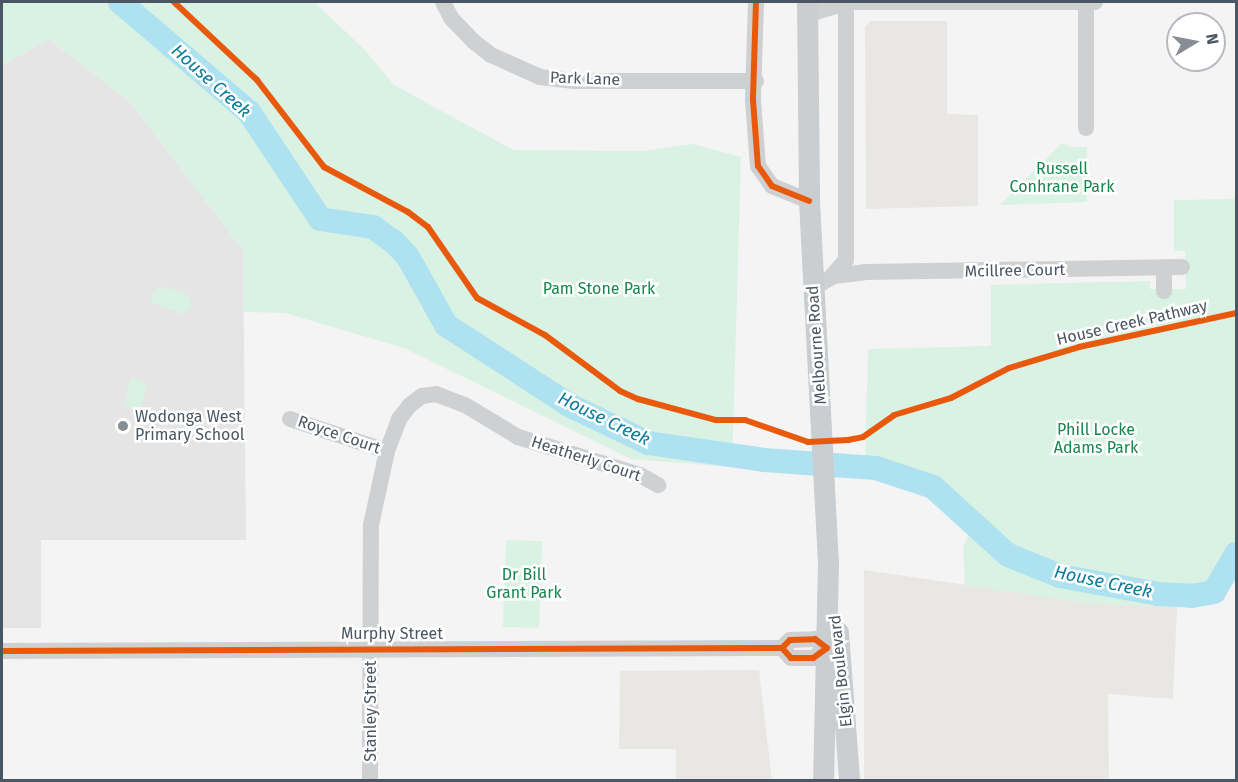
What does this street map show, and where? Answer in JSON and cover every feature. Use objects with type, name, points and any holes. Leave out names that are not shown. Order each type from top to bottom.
[{"type":"main road","name":"Melbourne Road","points":[[807,8],[809,201],[820,283],[825,490]]},
{"type":"main road","name":"Elgin Boulevard","points":[[825,490],[835,696],[849,780]]},
{"type":"main road","name":"Elgin Boulevard","points":[[823,780],[835,696]]},
{"type":"street","name":"Park Lane","points":[[443,2],[451,18],[473,42],[491,55],[540,77],[574,81],[756,81]]},
{"type":"street","points":[[756,2],[758,168],[772,186],[809,201]]},
{"type":"street","points":[[807,8],[843,2],[1095,2]]},
{"type":"street","name":"Melbourne Road","points":[[820,283],[844,266],[846,249],[843,2]]},
{"type":"street","points":[[1086,2],[1086,128]]},
{"type":"street","points":[[846,249],[854,265],[866,272]]},
{"type":"street","name":"Mcillree Court","points":[[820,283],[866,272],[1182,267]]},
{"type":"street","points":[[1164,268],[1164,291]]},
{"type":"street","name":"Stanley Street","points":[[370,780],[371,525],[387,452],[399,419],[415,400],[436,394],[450,399]]},
{"type":"street","name":"Heatherly Court","points":[[450,399],[518,437],[640,475],[658,485]]},
{"type":"street","name":"Royce Court","points":[[290,418],[387,452]]},
{"type":"street","name":"Murphy Street","points":[[2,651],[782,648],[790,640],[815,639],[833,647]]},
{"type":"shaded area","points":[[871,21],[947,21],[947,114],[978,115],[978,206],[866,209],[865,27]]},
{"type":"shaded area","name":"Wodonga West Primary School","points":[[49,39],[130,102],[243,250],[246,540],[41,540],[41,628],[2,628],[2,65]]},
{"type":"shaded area","points":[[864,570],[1096,604],[1177,606],[1173,699],[1108,694],[1109,780],[864,780]]},
{"type":"shaded area","points":[[759,670],[772,780],[676,780],[676,749],[619,749],[620,671]]},
{"type":"green space","name":"Pam Stone Park","points":[[2,2],[314,2],[364,49],[394,85],[513,150],[643,151],[693,144],[741,157],[732,467],[631,459],[404,348],[285,313],[243,312],[243,250],[130,102],[49,39],[2,65]]},
{"type":"green space","name":"Russell Conhrane Park","points":[[1062,143],[1071,147],[1087,147],[1087,202],[1000,205]]},
{"type":"green space","name":"Phill Locke Adams Park","points":[[1236,199],[1236,581],[1177,606],[1096,604],[965,585],[963,547],[975,523],[933,487],[865,466],[868,349],[991,346],[991,285],[1150,281],[1150,289],[1186,289],[1185,251],[1174,251],[1174,200]]},
{"type":"green space","points":[[159,286],[183,292],[191,299],[191,309],[183,314],[152,303],[152,293]]},
{"type":"green space","points":[[131,378],[145,382],[147,387],[140,411],[124,406]]},
{"type":"green space","name":"Dr Bill Grant Park","points":[[506,540],[542,541],[539,628],[503,627]]},
{"type":"waterway","name":"House Creek","points":[[120,2],[249,112],[320,219],[373,227],[394,242],[408,257],[446,325],[569,405],[648,443],[764,460],[876,468],[933,487],[1008,555],[1060,576],[1158,594],[1192,596],[1214,592],[1236,554]]},
{"type":"cycle path","name":"House Creek Pathway","points":[[174,2],[257,80],[324,167],[408,212],[428,227],[477,298],[545,335],[620,391],[638,399],[716,420],[745,420],[808,442],[848,440],[863,437],[894,415],[951,398],[1009,368],[1079,347],[1236,313]]},
{"type":"cycle path","points":[[756,2],[753,100],[758,166],[772,186],[809,201]]},
{"type":"cycle path","points":[[2,651],[782,648],[790,640],[815,639],[827,648],[813,658],[791,658],[782,648]]},
{"type":"place","name":"Wodonga West Primary School","points":[[123,426]]}]
